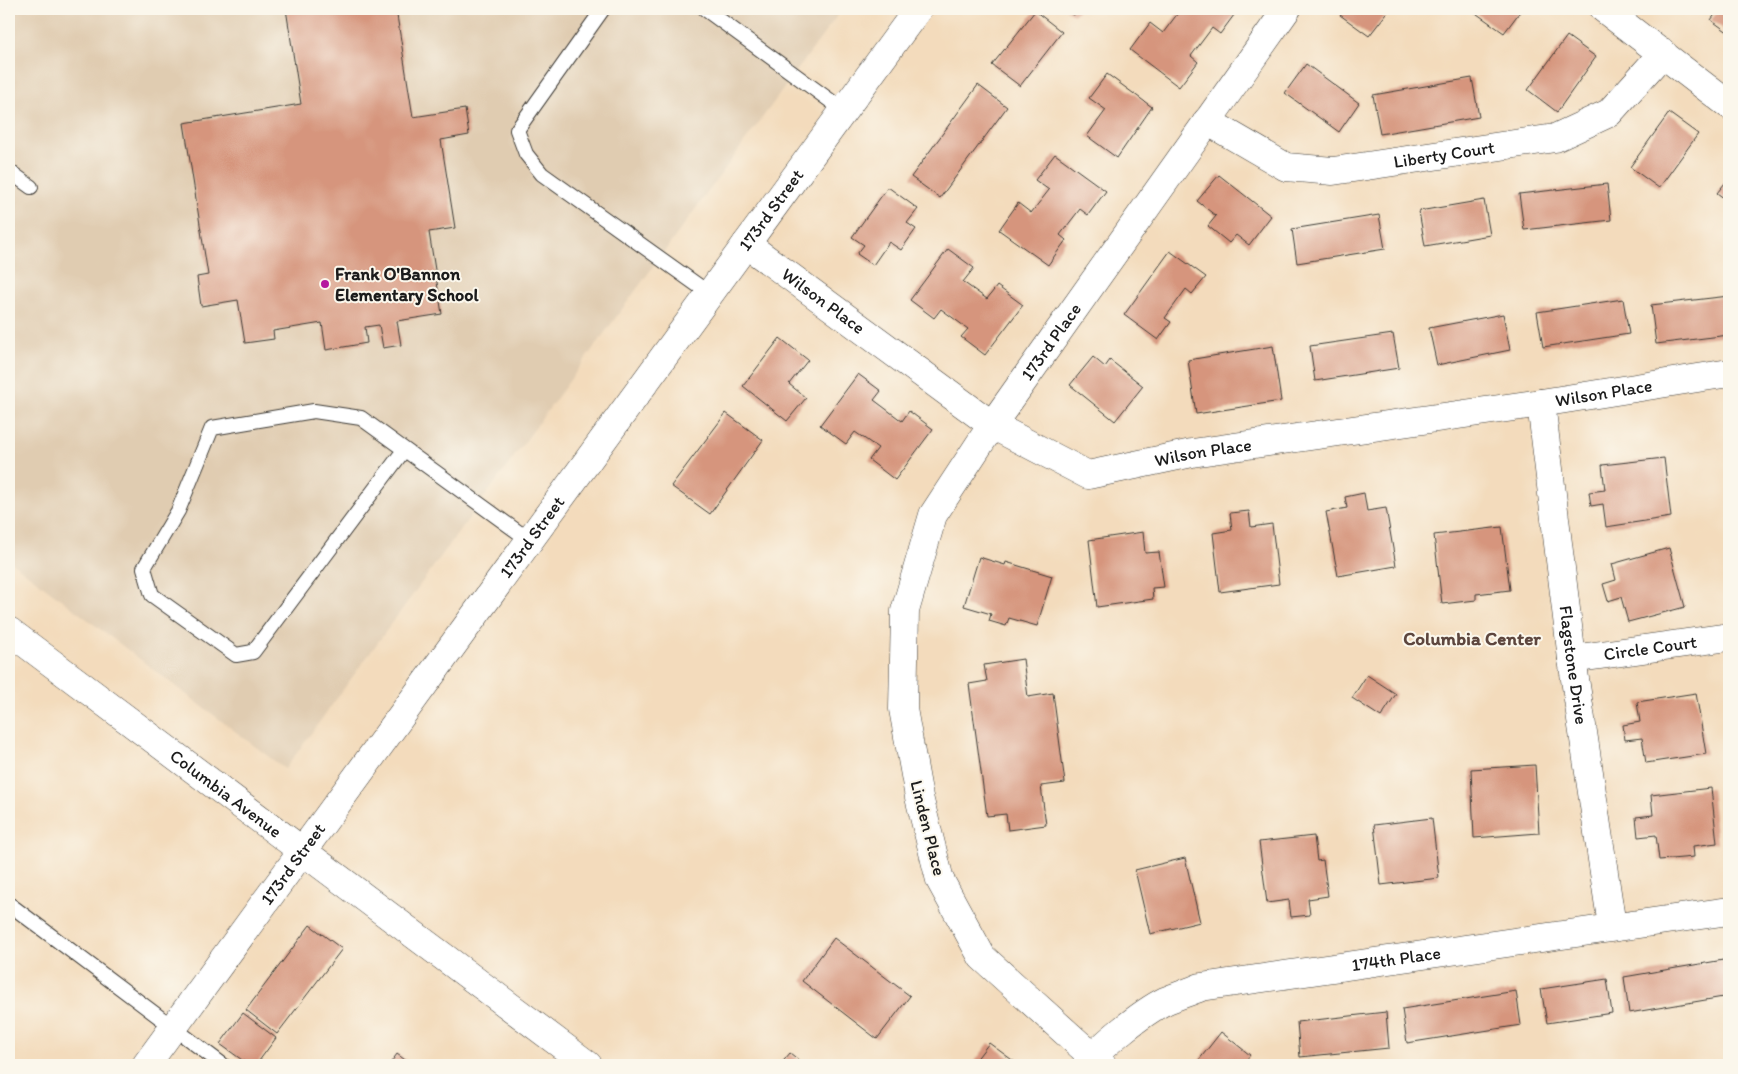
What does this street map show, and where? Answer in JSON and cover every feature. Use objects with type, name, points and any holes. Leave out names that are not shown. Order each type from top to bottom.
[{"type":"street","name":"173rd Street","points":[[146,1065],[918,9]]},
{"type":"street","name":"173rd Place","points":[[904,709],[905,611],[933,515],[992,425],[1287,9]]},
{"type":"street","points":[[1604,9],[1729,105]]},
{"type":"street","name":"Liberty Court","points":[[1207,121],[1286,167],[1333,171],[1555,138],[1610,113],[1662,53]]},
{"type":"street","name":"Wilson Place","points":[[746,244],[992,425],[1088,475],[1192,452],[1540,404],[1729,373]]},
{"type":"street","name":"Flagstone Drive","points":[[1540,404],[1572,659],[1612,926]]},
{"type":"street","name":"Columbia Avenue","points":[[9,631],[588,1065]]},
{"type":"street","name":"Circle Court","points":[[1572,659],[1729,637]]},
{"type":"street","name":"Linden Place","points":[[904,709],[919,797],[944,889],[982,957],[1093,1063]]},
{"type":"street","name":"174th Place","points":[[1093,1063],[1129,1026],[1164,1002],[1201,987],[1612,926],[1729,911]]},
{"type":"lane","points":[[603,9],[517,130],[526,154],[542,174],[710,294]]},
{"type":"lane","points":[[705,9],[843,110]]},
{"type":"lane","points":[[9,171],[31,187]]},
{"type":"lane","points":[[404,450],[253,652],[236,655],[152,595],[144,568],[178,511],[212,428],[314,411],[360,418],[530,540]]},
{"type":"lane","points":[[9,904],[223,1065]]},
{"type":"shaded area","name":"Frank O'Bannon Elementary School","points":[[9,9],[842,9],[285,769],[9,560]]},
{"type":"building","points":[[286,9],[396,9],[413,117],[465,109],[469,135],[441,140],[455,228],[429,232],[442,314],[397,321],[401,345],[383,348],[379,325],[365,327],[367,343],[326,350],[322,323],[273,331],[274,339],[245,343],[238,300],[201,306],[197,277],[208,275],[184,123],[301,104]]},
{"type":"building","points":[[1065,9],[1079,9],[1074,15]]},
{"type":"building","points":[[1181,9],[1233,9],[1237,11],[1220,34],[1212,28],[1191,56],[1198,62],[1179,87],[1130,50],[1150,23],[1163,33]]},
{"type":"building","points":[[1345,9],[1390,9],[1369,36],[1340,15]]},
{"type":"building","points":[[1470,9],[1522,9],[1504,33]]},
{"type":"building","points":[[1719,9],[1729,9],[1729,33],[1711,20]]},
{"type":"building","points":[[1035,11],[1062,32],[1020,86],[992,65]]},
{"type":"building","points":[[1567,36],[1596,57],[1557,112],[1528,90]]},
{"type":"building","points":[[1306,64],[1359,103],[1339,132],[1285,93]]},
{"type":"building","points":[[1107,74],[1152,107],[1117,158],[1087,136],[1106,110],[1089,98]]},
{"type":"building","points":[[1472,78],[1479,117],[1380,134],[1373,95]]},
{"type":"building","points":[[978,85],[1007,107],[940,198],[911,177]]},
{"type":"building","points":[[1669,113],[1698,134],[1659,188],[1630,167]]},
{"type":"building","points":[[1055,154],[1106,191],[1088,215],[1080,209],[1060,235],[1066,240],[1048,265],[999,230],[1018,203],[1031,213],[1049,190],[1035,180]]},
{"type":"building","points":[[1219,175],[1271,216],[1249,245],[1236,235],[1229,243],[1208,226],[1216,216],[1197,201]]},
{"type":"building","points":[[1729,178],[1729,202],[1717,193]]},
{"type":"building","points":[[1607,184],[1611,220],[1524,230],[1519,194]]},
{"type":"building","points":[[888,187],[918,209],[907,223],[916,229],[901,250],[889,242],[873,265],[857,254],[864,245],[852,237]]},
{"type":"building","points":[[1484,200],[1490,235],[1425,246],[1419,211]]},
{"type":"building","points":[[1379,215],[1385,249],[1297,263],[1292,229]]},
{"type":"building","points":[[948,249],[974,268],[963,282],[987,299],[997,286],[1023,305],[985,355],[961,337],[968,329],[941,309],[934,318],[910,300]]},
{"type":"building","points":[[1170,251],[1206,277],[1192,294],[1186,289],[1165,318],[1171,322],[1158,340],[1124,315]]},
{"type":"building","points":[[1729,296],[1729,335],[1656,344],[1651,305]]},
{"type":"building","points":[[1623,299],[1629,334],[1543,347],[1537,312]]},
{"type":"building","points":[[1503,314],[1510,350],[1437,365],[1429,328]]},
{"type":"building","points":[[1393,334],[1399,368],[1315,381],[1310,346]]},
{"type":"building","points":[[780,338],[808,360],[789,384],[806,398],[787,421],[743,386]]},
{"type":"building","points":[[1273,346],[1281,401],[1196,414],[1188,360]]},
{"type":"building","points":[[1093,357],[1105,367],[1110,360],[1143,386],[1115,421],[1070,385]]},
{"type":"building","points":[[858,374],[881,391],[874,400],[902,421],[909,411],[933,429],[895,480],[869,460],[878,448],[855,432],[846,444],[820,425]]},
{"type":"building","points":[[726,413],[763,440],[710,514],[671,486]]},
{"type":"building","points":[[1664,458],[1671,517],[1606,527],[1603,504],[1591,506],[1589,492],[1605,490],[1602,465]]},
{"type":"building","points":[[1364,493],[1367,511],[1386,508],[1396,566],[1338,576],[1326,512],[1347,508],[1345,497]]},
{"type":"building","points":[[1249,511],[1251,527],[1272,524],[1279,584],[1220,592],[1213,533],[1232,530],[1230,513]]},
{"type":"building","points":[[1502,527],[1510,590],[1476,594],[1476,600],[1442,604],[1434,535]]},
{"type":"building","points":[[1143,532],[1145,553],[1159,552],[1164,587],[1152,588],[1153,599],[1097,607],[1089,540]]},
{"type":"building","points":[[1669,548],[1685,607],[1628,622],[1621,597],[1608,601],[1603,584],[1616,580],[1612,564]]},
{"type":"building","points":[[979,557],[1005,565],[1006,562],[1052,576],[1037,626],[1009,618],[1006,626],[989,621],[991,614],[964,606]]},
{"type":"building","points":[[1023,659],[1028,697],[1053,693],[1065,783],[1041,786],[1046,825],[1008,830],[1006,814],[987,816],[969,684],[987,681],[984,665]]},
{"type":"building","points":[[1367,675],[1396,694],[1381,717],[1352,698]]},
{"type":"building","points":[[1696,693],[1706,754],[1646,763],[1642,738],[1625,740],[1623,725],[1640,722],[1637,702]]},
{"type":"building","points":[[1535,765],[1539,833],[1474,838],[1471,769]]},
{"type":"building","points":[[1711,788],[1717,843],[1693,846],[1694,857],[1659,860],[1656,835],[1638,837],[1636,817],[1653,815],[1651,795]]},
{"type":"building","points":[[1432,818],[1439,878],[1381,885],[1374,825]]},
{"type":"building","points":[[1314,836],[1317,861],[1323,860],[1328,896],[1308,899],[1310,915],[1291,917],[1289,900],[1267,903],[1259,842]]},
{"type":"building","points":[[1185,858],[1200,922],[1150,934],[1135,870]]},
{"type":"building","points":[[310,925],[342,949],[277,1034],[246,1010]]},
{"type":"building","points":[[834,938],[910,996],[877,1039],[802,981]]},
{"type":"building","points":[[1729,959],[1729,996],[1629,1013],[1624,977]]},
{"type":"building","points":[[1607,979],[1612,1013],[1547,1023],[1541,989]]},
{"type":"building","points":[[1516,991],[1521,1025],[1407,1043],[1402,1009]]},
{"type":"building","points":[[1386,1012],[1389,1048],[1300,1057],[1297,1022]]},
{"type":"building","points":[[243,1013],[276,1038],[256,1065],[249,1065],[220,1044]]},
{"type":"building","points":[[1221,1032],[1250,1055],[1242,1065],[1195,1065]]},
{"type":"building","points":[[989,1043],[1019,1065],[972,1065]]},
{"type":"building","points":[[790,1053],[805,1065],[780,1065]]},
{"type":"building","points":[[397,1054],[412,1065],[389,1065]]},
{"type":"place","name":"Frank O'Bannon Elementary School","points":[[325,284]]},
{"type":"district","name":"Columbia Center","points":[[1472,638]]}]
